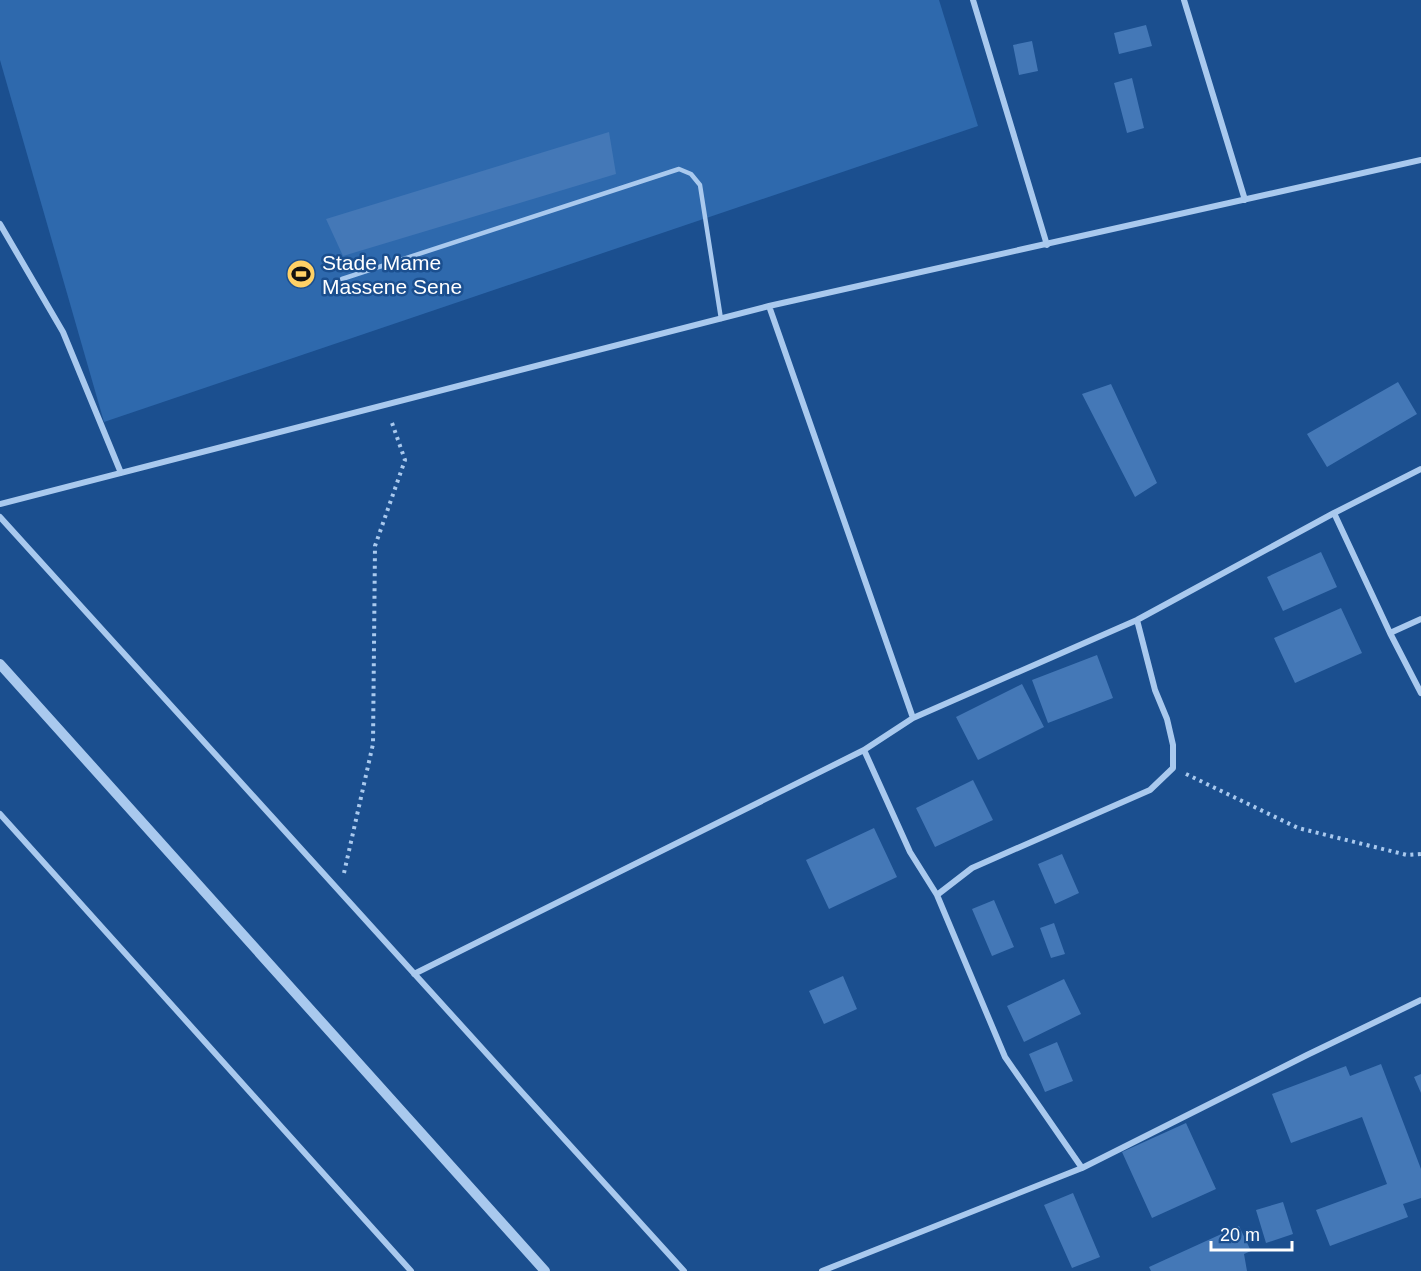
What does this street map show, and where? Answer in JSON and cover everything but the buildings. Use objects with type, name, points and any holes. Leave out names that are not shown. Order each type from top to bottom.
[{"type":"street","points":[[973,0],[1047,245]]},
{"type":"street","points":[[1184,0],[1245,200]]},
{"type":"street","points":[[0,504],[769,306],[1421,160]]},
{"type":"street","points":[[0,224],[63,332],[121,474]]},
{"type":"street","points":[[769,306],[913,718]]},
{"type":"street","points":[[414,974],[864,750],[913,718],[1137,620],[1334,513],[1421,470]]},
{"type":"street","points":[[1334,513],[1390,633],[1421,693]]},
{"type":"street","points":[[0,517],[684,1271]]},
{"type":"street","points":[[1390,633],[1421,619]]},
{"type":"street","points":[[937,895],[972,868],[1150,790],[1173,768],[1173,745],[1167,719],[1155,690],[1137,620]]},
{"type":"street","points":[[0,664],[545,1271]]},
{"type":"street","points":[[864,750],[910,852],[937,895],[1005,1058],[1082,1168]]},
{"type":"street","points":[[0,814],[411,1271]]},
{"type":"street","points":[[822,1271],[1082,1168],[1307,1054],[1421,1000]]},
{"type":"lane","points":[[342,279],[679,169],[691,174],[700,184],[721,319]]},
{"type":"path","points":[[340,891],[373,744],[375,546],[405,460],[386,405]]},
{"type":"path","points":[[1173,768],[1298,828],[1407,855],[1421,854]]},
{"type":"shaded area","name":"Stade Mame Massene Sene","points":[[0,0],[939,0],[978,126],[104,422],[0,60]]},
{"type":"place","name":"Stade Mame Massene Sene","points":[[301,274]]}]
